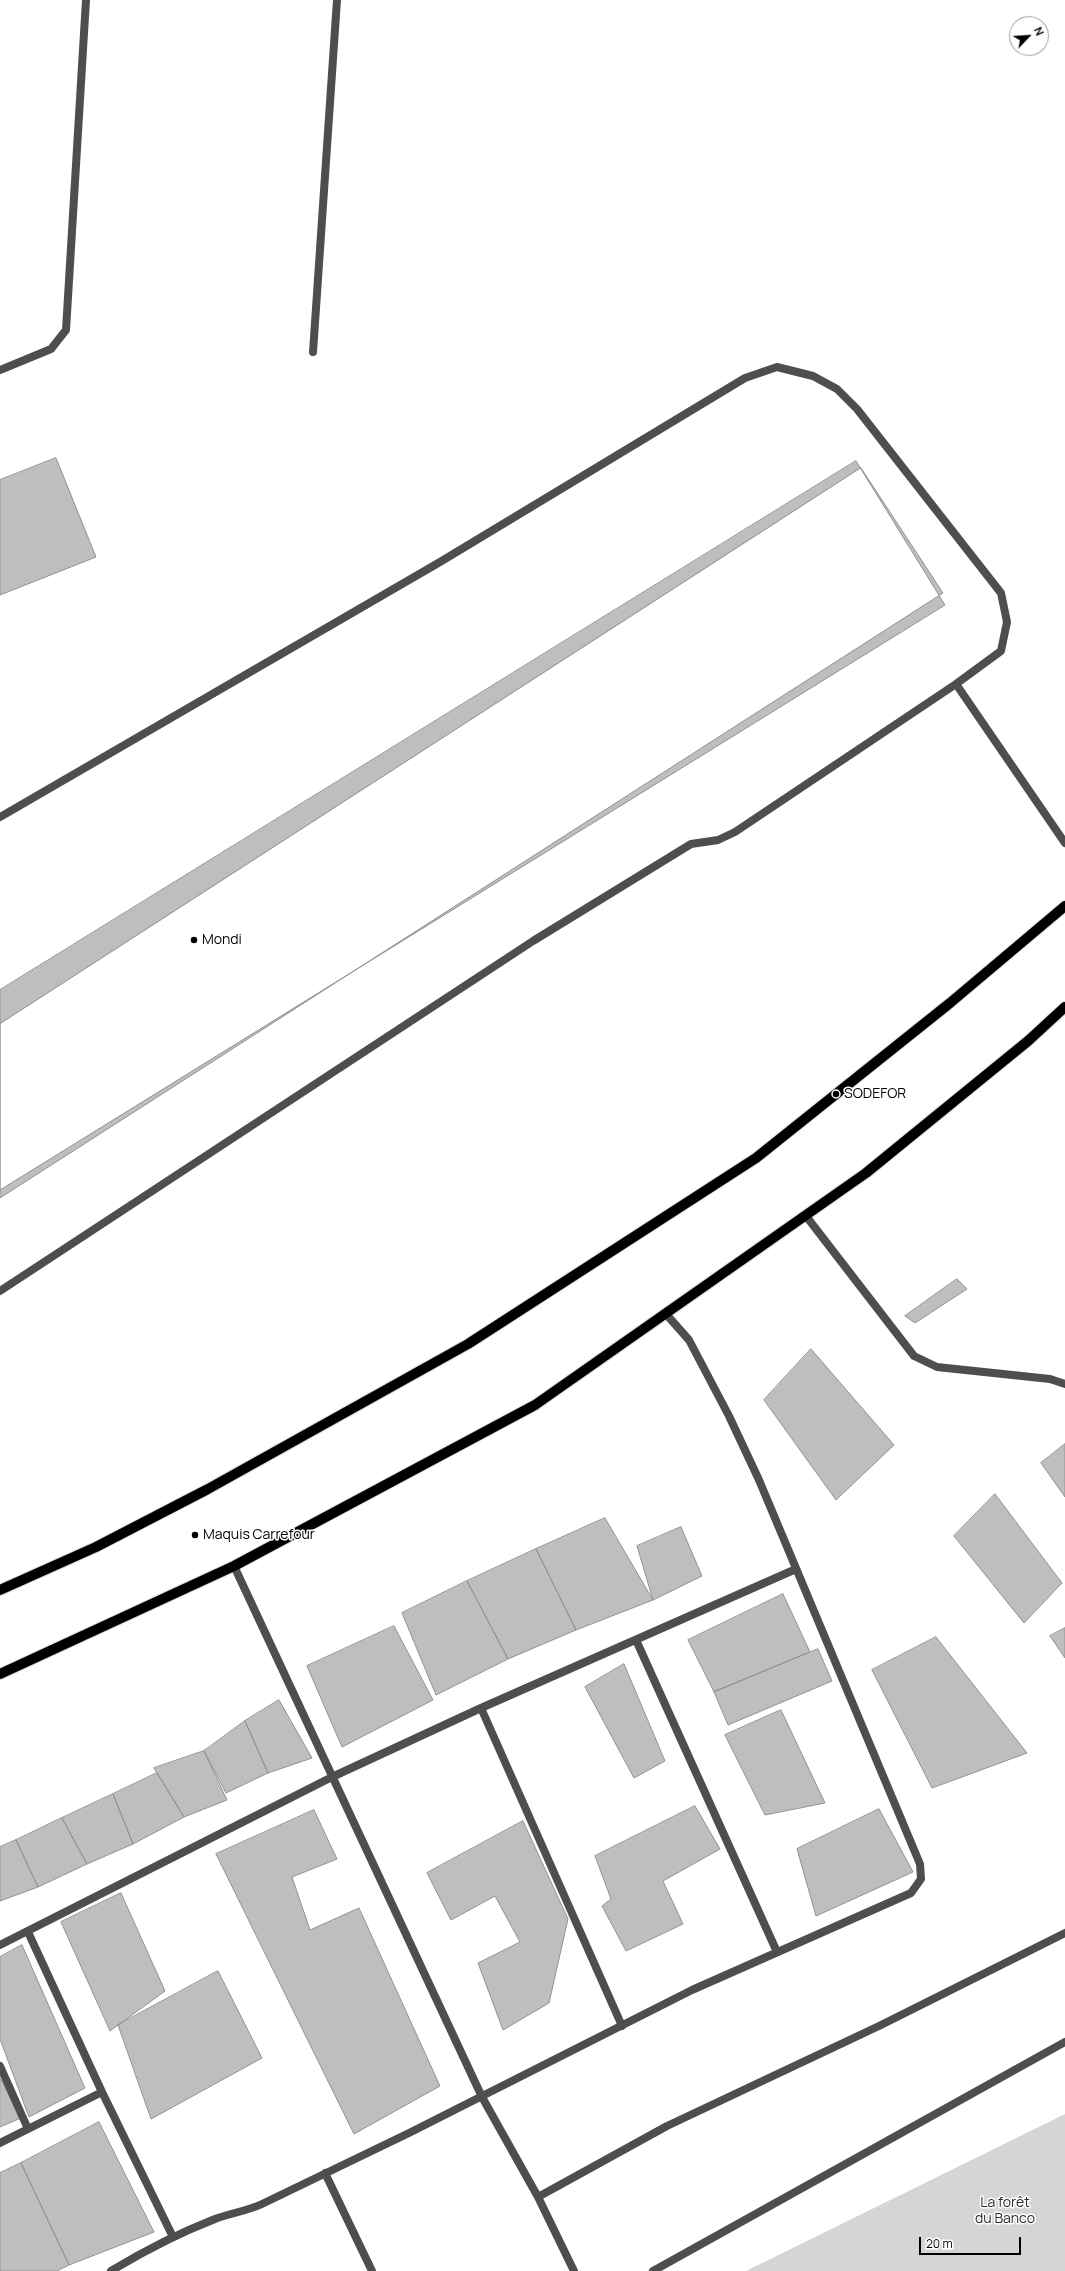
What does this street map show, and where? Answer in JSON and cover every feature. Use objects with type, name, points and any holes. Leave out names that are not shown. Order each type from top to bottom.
[{"type":"main road","points":[[0,1590],[96,1547],[208,1489],[474,1340],[756,1158],[950,1003],[1065,906]]},
{"type":"main road","points":[[0,1674],[234,1566],[535,1405],[866,1173],[1028,1041],[1065,1007]]},
{"type":"street","points":[[0,370],[51,349],[66,330],[86,0]]},
{"type":"street","points":[[313,352],[337,0]]},
{"type":"street","points":[[0,817],[440,562],[745,378],[777,367],[813,376],[837,389],[857,409],[1001,593],[1007,622],[1001,651],[956,684],[735,832],[718,840],[691,844],[533,941],[0,1291]]},
{"type":"street","points":[[956,684],[1065,843]]},
{"type":"street","points":[[806,1216],[914,1356],[937,1367],[1050,1379],[1065,1384]]},
{"type":"street","points":[[111,2271],[173,2237],[217,2218],[246,2211],[325,2173],[482,2097],[692,1990],[911,1893],[921,1879],[920,1864],[759,1480],[729,1416],[689,1340],[666,1314]]},
{"type":"street","points":[[234,1566],[482,2097],[538,2197],[574,2271]]},
{"type":"street","points":[[0,1945],[332,1777],[481,1708],[796,1569]]},
{"type":"street","points":[[636,1640],[776,1952]]},
{"type":"street","points":[[481,1708],[622,2026]]},
{"type":"street","points":[[28,1932],[102,2092],[173,2237]]},
{"type":"street","points":[[538,2197],[667,2126],[879,2026],[1065,1933]]},
{"type":"street","points":[[653,2271],[1065,2042]]},
{"type":"street","points":[[0,2066],[28,2129]]},
{"type":"street","points":[[0,2143],[102,2092]]},
{"type":"street","points":[[325,2173],[372,2271]]},
{"type":"green space","name":"La forêt du Banco","points":[[1065,2114],[1065,2271],[746,2271]]},
{"type":"building","points":[[56,458],[96,557],[0,595],[0,480]]},
{"type":"building","points":[[856,461],[945,605],[0,1190],[0,990]]},
{"type":"building","points":[[861,468],[943,593],[0,1198],[0,1024]]},
{"type":"building","points":[[957,1279],[967,1289],[915,1323],[905,1316]]},
{"type":"building","points":[[811,1349],[894,1445],[836,1500],[764,1400]]},
{"type":"building","points":[[1065,1444],[1065,1497],[1041,1463]]},
{"type":"building","points":[[995,1494],[1062,1583],[1024,1623],[954,1536]]},
{"type":"building","points":[[605,1518],[653,1600],[576,1630],[536,1549]]},
{"type":"building","points":[[681,1527],[702,1576],[653,1600],[637,1546]]},
{"type":"building","points":[[536,1549],[576,1630],[508,1659],[467,1581]]},
{"type":"building","points":[[467,1581],[508,1659],[436,1695],[402,1613]]},
{"type":"building","points":[[783,1594],[810,1652],[714,1692],[688,1640]]},
{"type":"building","points":[[394,1626],[433,1700],[342,1747],[307,1666]]},
{"type":"building","points":[[1065,1628],[1065,1658],[1050,1636]]},
{"type":"building","points":[[936,1637],[1027,1753],[932,1788],[872,1670]]},
{"type":"building","points":[[818,1649],[832,1681],[728,1725],[714,1692]]},
{"type":"building","points":[[624,1664],[665,1761],[634,1778],[585,1687]]},
{"type":"building","points":[[279,1700],[312,1758],[268,1773],[245,1721]]},
{"type":"building","points":[[781,1710],[825,1803],[765,1815],[725,1735]]},
{"type":"building","points":[[245,1721],[268,1773],[226,1793],[204,1751]]},
{"type":"building","points":[[204,1751],[227,1800],[184,1817],[154,1768]]},
{"type":"building","points":[[157,1773],[184,1817],[133,1844],[113,1794]]},
{"type":"building","points":[[113,1794],[133,1844],[87,1864],[62,1818]]},
{"type":"building","points":[[695,1806],[720,1849],[663,1881],[683,1924],[626,1951],[602,1906],[611,1899],[595,1856]]},
{"type":"building","points":[[879,1809],[913,1872],[816,1916],[797,1849]]},
{"type":"building","points":[[314,1810],[337,1859],[292,1877],[310,1930],[359,1908],[440,2086],[354,2134],[216,1854]]},
{"type":"building","points":[[62,1818],[87,1864],[38,1887],[16,1840]]},
{"type":"building","points":[[523,1821],[568,1919],[549,2003],[503,2030],[478,1963],[520,1942],[495,1896],[451,1920],[427,1873]]},
{"type":"building","points":[[16,1840],[38,1887],[0,1901],[0,1847]]},
{"type":"building","points":[[121,1893],[165,1991],[110,2031],[61,1922]]},
{"type":"building","points":[[22,1945],[85,2088],[29,2117],[0,2039],[0,1957]]},
{"type":"building","points":[[218,1971],[262,2058],[151,2119],[118,2025]]},
{"type":"building","points":[[0,2078],[21,2118],[0,2127]]},
{"type":"building","points":[[99,2122],[154,2232],[69,2265],[21,2163]]},
{"type":"building","points":[[21,2163],[69,2265],[57,2271],[0,2271],[0,2173]]},
{"type":"place","name":"Mondi","points":[[194,940]]},
{"type":"place","name":"SODEFOR","points":[[836,1094]]},
{"type":"place","name":"Maquis Carrefour","points":[[195,1535]]}]
